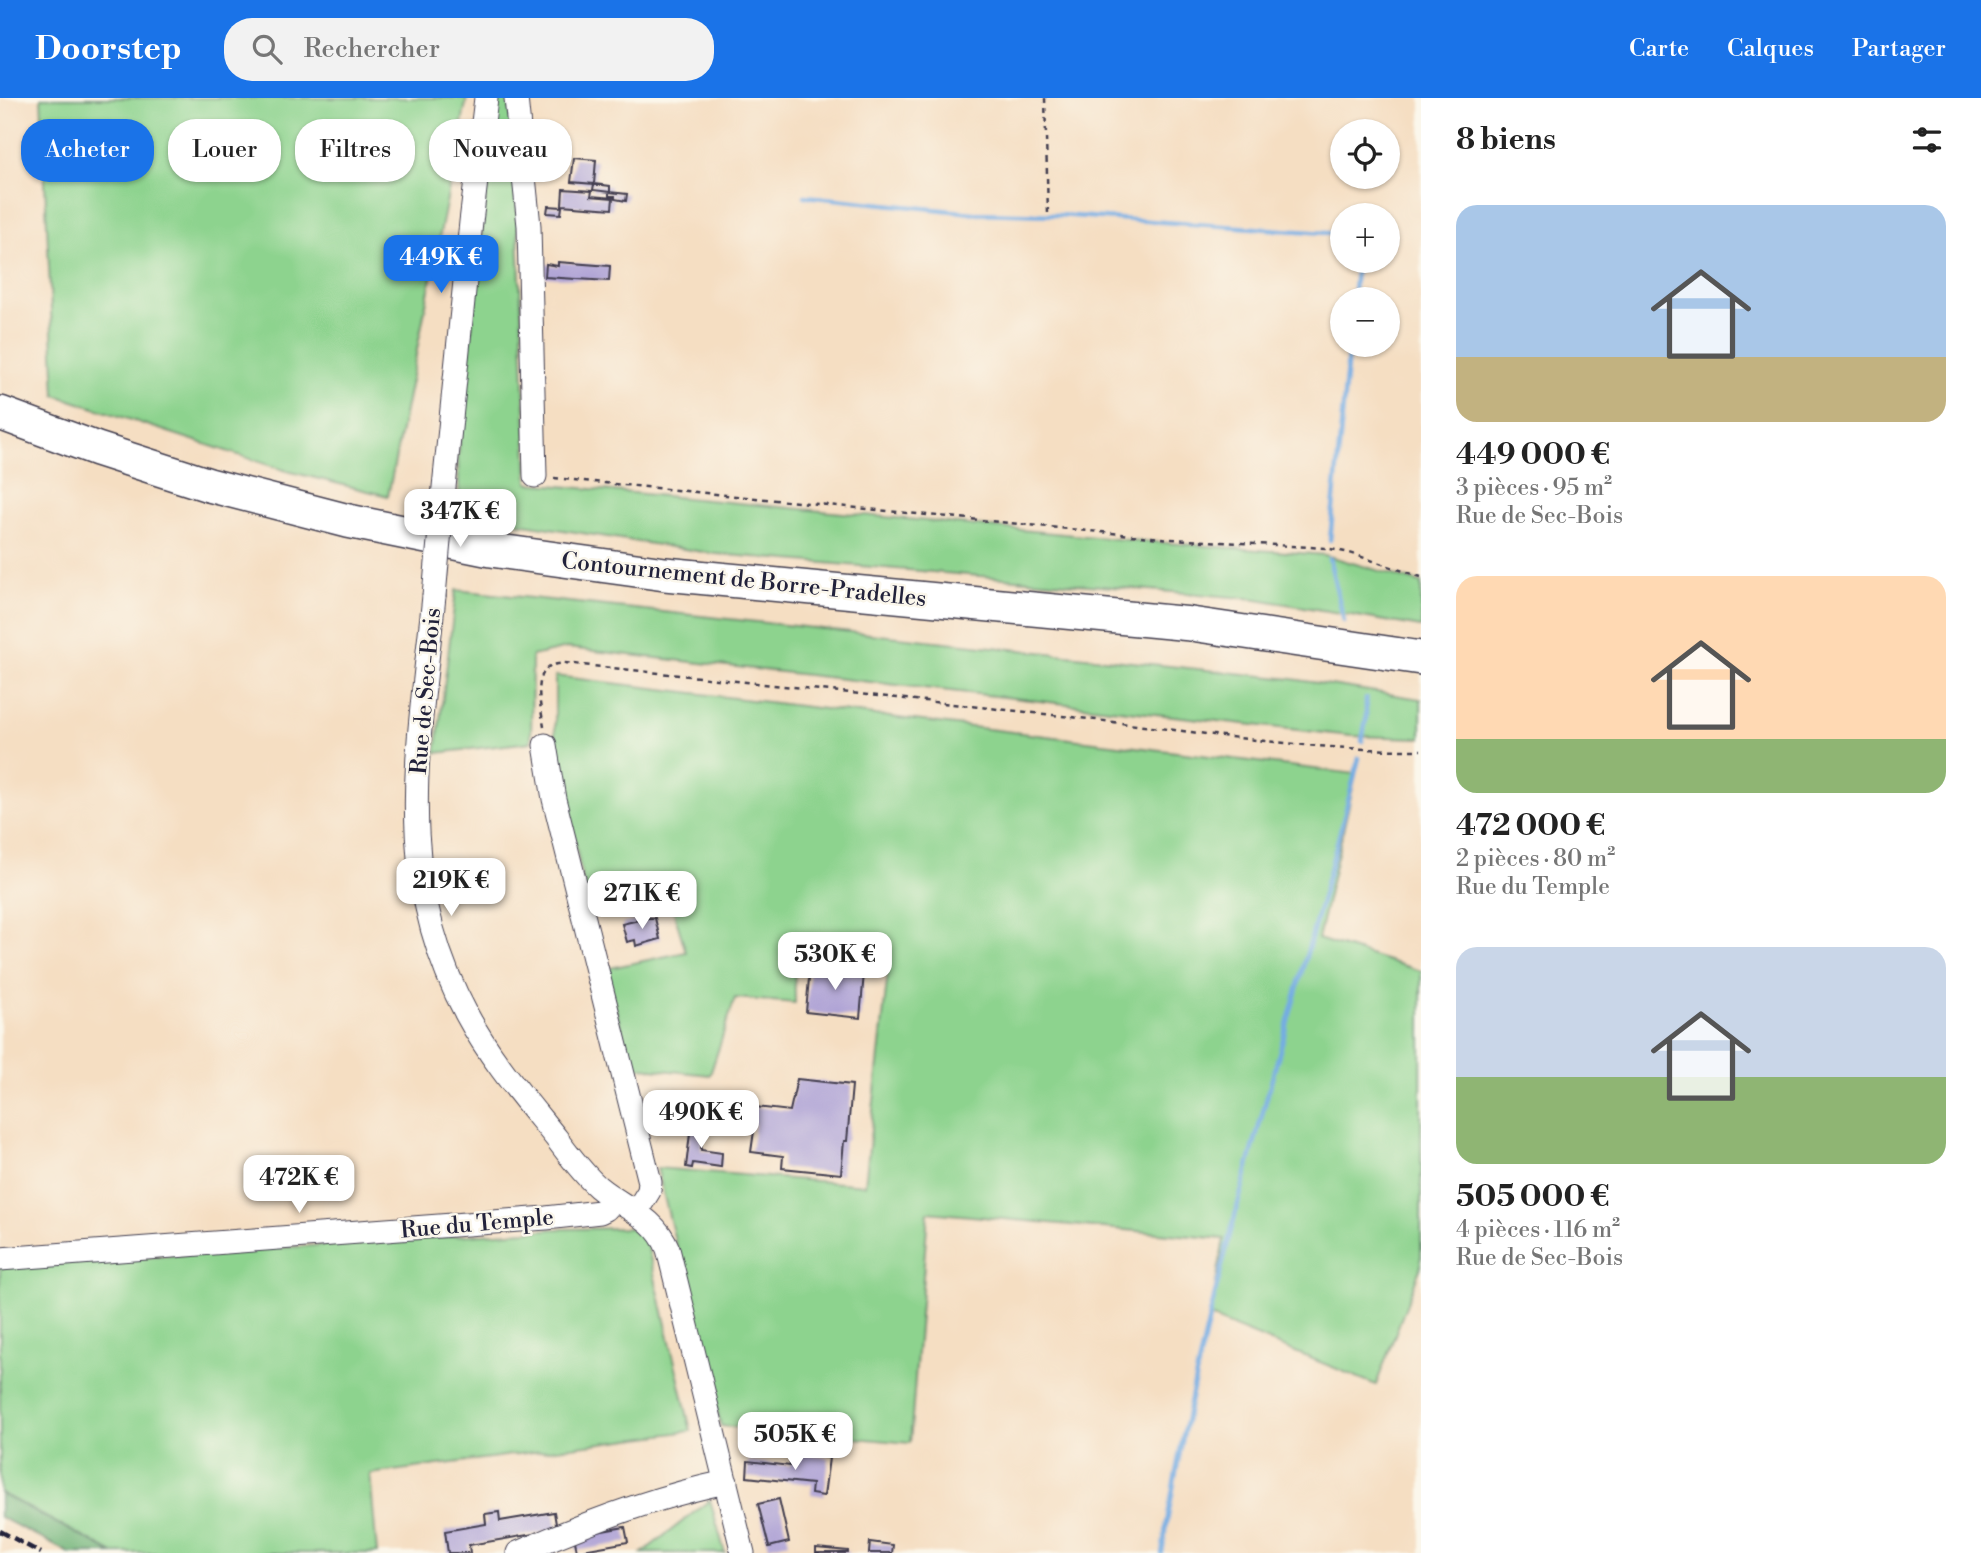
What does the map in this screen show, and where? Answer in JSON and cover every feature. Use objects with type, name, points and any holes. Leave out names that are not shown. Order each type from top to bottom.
[{"type":"highway","name":"Contournement de Borre-Pradelles","points":[[0,413],[106,452],[218,488],[361,524],[501,551],[675,575],[1181,623],[1421,658]]},
{"type":"highway","points":[[0,436],[140,486],[242,517],[449,565],[681,597],[1207,648],[1421,680]]},
{"type":"street","name":"Rue de Sec-Bois","points":[[486,98],[471,222],[418,754],[415,816],[418,867],[430,925],[452,986],[482,1041],[577,1165],[615,1199],[652,1224],[668,1249],[743,1553]]},
{"type":"street","points":[[516,98],[529,226],[535,476]]},
{"type":"street","points":[[545,745],[556,811],[650,1182],[649,1191],[636,1212]]},
{"type":"street","name":"Rue du Temple","points":[[0,1259],[546,1218],[600,1212],[615,1199]]},
{"type":"street","points":[[518,1553],[587,1523],[690,1490],[726,1482]]},
{"type":"path","points":[[1045,98],[1048,214]]},
{"type":"path","points":[[535,476],[1151,537],[1326,548],[1421,577]]},
{"type":"path","points":[[545,745],[539,688],[541,676],[551,665],[564,663],[1054,715],[1315,746],[1421,750]]},
{"type":"green space","points":[[41,98],[467,98],[463,119],[429,119],[429,182],[450,182],[388,496],[287,471],[55,395],[45,182],[154,182],[154,119],[42,119]]},
{"type":"green space","points":[[496,98],[509,98],[511,119],[494,119]]},
{"type":"green space","points":[[487,182],[515,182],[528,483],[1116,539],[1325,555],[1421,583],[1421,627],[1257,599],[716,554],[460,514],[458,459]]},
{"type":"green space","points":[[456,590],[1292,679],[1421,699],[1421,738],[1351,736],[567,648],[532,656],[531,742],[436,753]]},
{"type":"green space","points":[[555,676],[1356,774],[1318,939],[1421,971],[1421,1266],[1376,1385],[1210,1317],[1224,1239],[928,1212],[910,1443],[721,1426],[657,1168],[865,1185],[889,962],[794,949],[795,1003],[735,998],[710,1075],[632,1067],[605,969],[686,952],[669,896],[586,897],[555,742]]},
{"type":"green space","points":[[638,1228],[648,1248],[691,1431],[370,1474],[377,1553],[113,1553],[0,1493],[0,1267],[555,1229]]},
{"type":"green space","points":[[0,1493],[113,1553],[69,1553],[0,1517]]},
{"type":"green space","points":[[710,1500],[725,1553],[642,1553]]},
{"type":"building","points":[[574,158],[596,160],[594,184],[571,182]]},
{"type":"building","points":[[594,184],[610,186],[610,192],[593,190]]},
{"type":"building","points":[[563,189],[592,191],[591,196],[613,198],[612,209],[562,205]]},
{"type":"building","points":[[609,192],[627,194],[626,201],[609,196]]},
{"type":"building","points":[[548,206],[562,207],[561,214],[547,213]]},
{"type":"building","points":[[558,262],[610,266],[609,281],[545,277],[546,264],[558,266]]},
{"type":"building","points":[[655,918],[660,939],[636,946],[635,940],[627,942],[622,924]]},
{"type":"building","points":[[810,967],[864,973],[860,1018],[806,1012]]},
{"type":"building","points":[[797,1079],[852,1085],[841,1174],[782,1168],[783,1156],[751,1152],[755,1124],[704,1117],[707,1092],[727,1094],[726,1101],[730,1101],[730,1104],[790,1111]]},
{"type":"building","points":[[691,1125],[704,1126],[701,1150],[722,1153],[721,1167],[693,1163],[692,1168],[686,1167]]},
{"type":"building","points":[[792,1453],[829,1458],[824,1496],[811,1494],[812,1484],[747,1477],[748,1461],[790,1466]]},
{"type":"building","points":[[779,1499],[789,1542],[769,1547],[758,1504]]},
{"type":"building","points":[[499,1512],[500,1521],[554,1512],[557,1530],[469,1545],[470,1553],[448,1553],[445,1531],[486,1524],[485,1514]]},
{"type":"building","points":[[625,1527],[628,1542],[577,1551],[574,1536]]},
{"type":"building","points":[[870,1542],[893,1545],[892,1553],[869,1553]]},
{"type":"building","points":[[816,1548],[848,1551],[848,1553],[816,1553]]},
{"type":"waterway","points":[[805,196],[973,213],[1058,215],[1330,233]]},
{"type":"waterway","points":[[1354,287],[1356,273]]},
{"type":"waterway","points":[[1330,540],[1348,357]]},
{"type":"waterway","points":[[1329,558],[1344,621]]},
{"type":"waterway","points":[[1362,741],[1366,698]]},
{"type":"waterway","points":[[1162,1553],[1180,1452],[1225,1252],[1359,758]]},
{"type":"railway","points":[[0,1531],[41,1553]]}]
